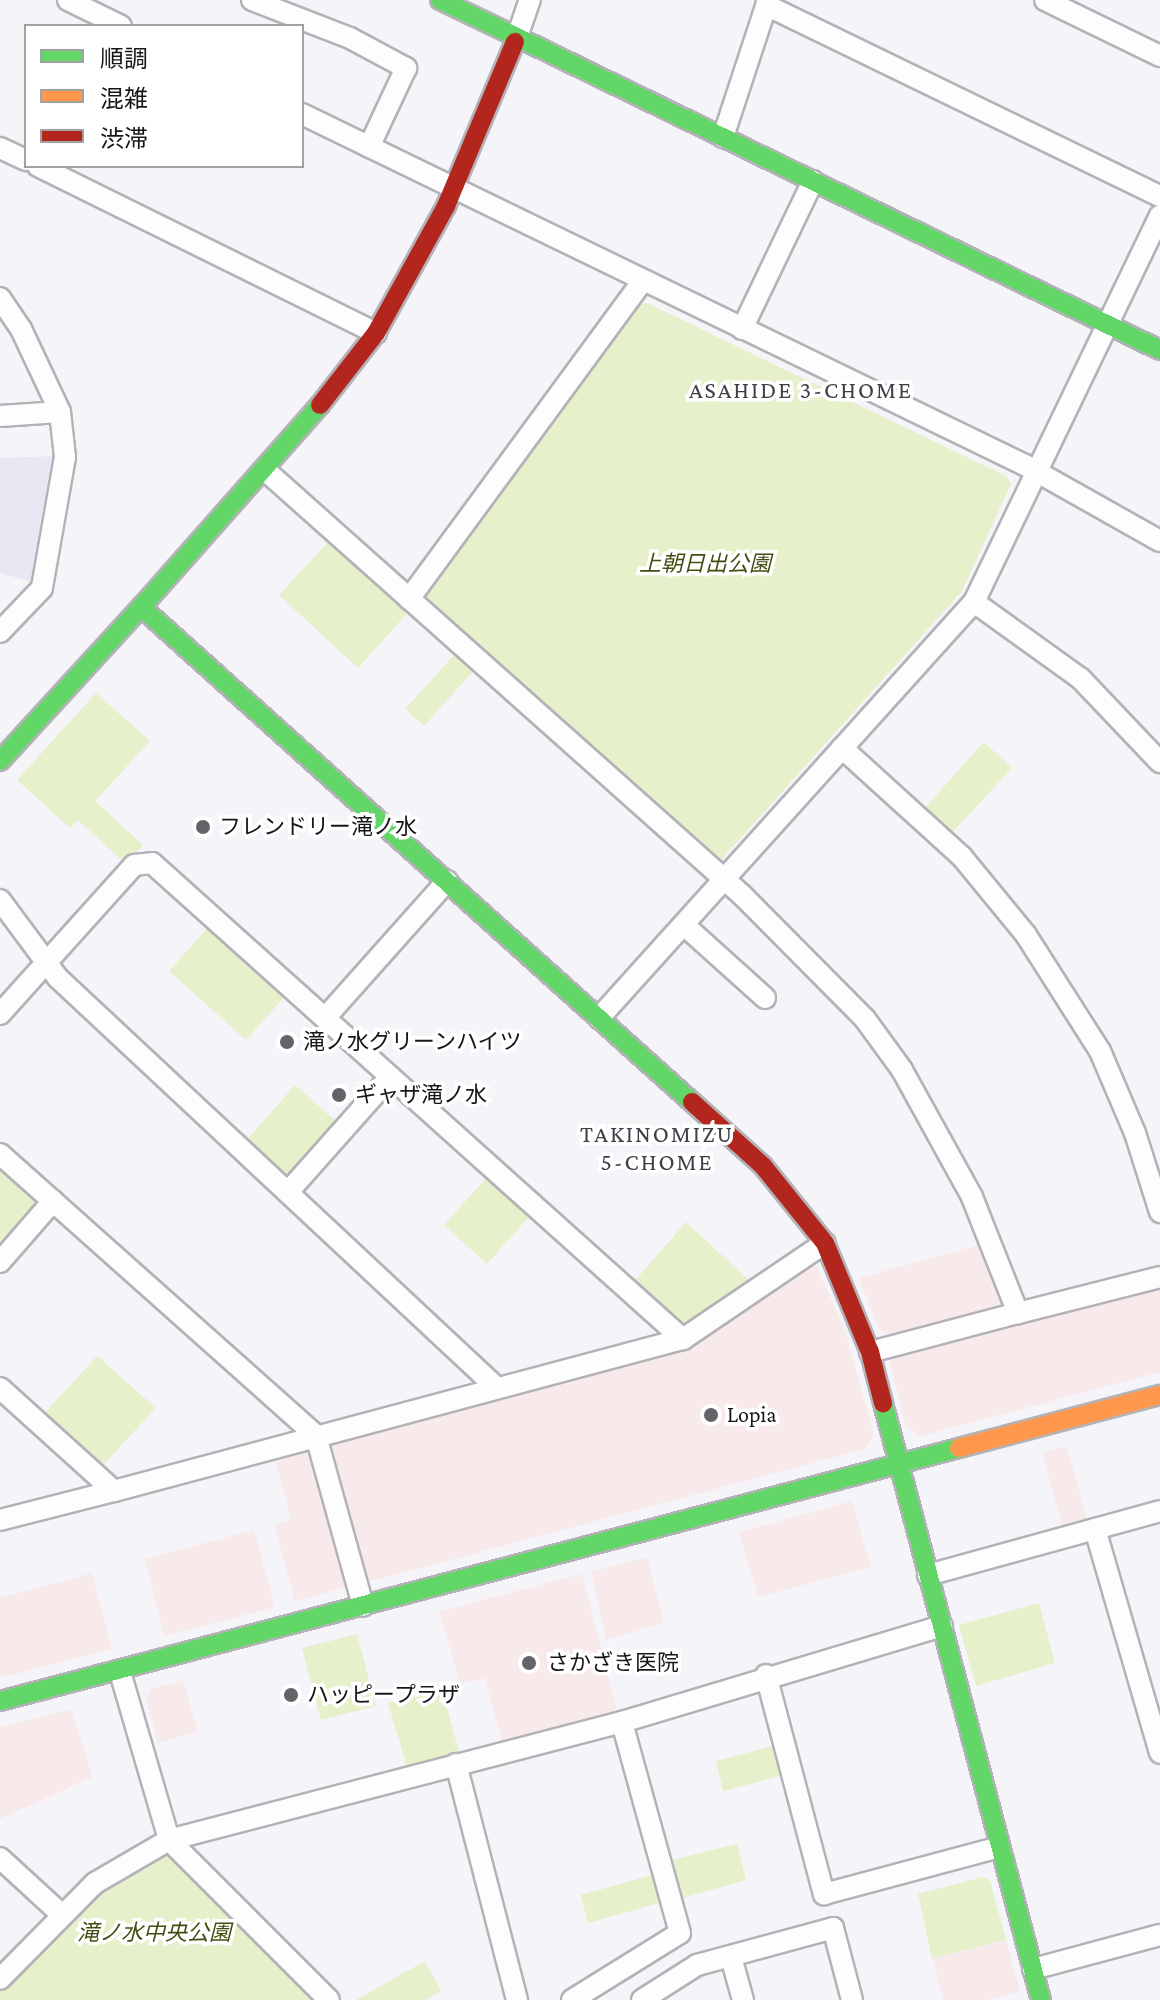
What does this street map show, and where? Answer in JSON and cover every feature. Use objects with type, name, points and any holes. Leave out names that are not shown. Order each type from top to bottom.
[{"type":"street","points":[[68,0],[117,24]]},
{"type":"street","points":[[252,0],[350,38],[406,68],[369,147]]},
{"type":"street","points":[[440,0],[1160,350]]},
{"type":"street","points":[[0,761],[266,471],[376,333],[452,188],[530,0]]},
{"type":"street","points":[[1045,0],[1160,56]]},
{"type":"street","points":[[723,137],[767,2],[1160,196]]},
{"type":"street","points":[[304,115],[1035,472],[1160,541]]},
{"type":"street","points":[[0,148],[24,159]]},
{"type":"street","points":[[42,168],[376,333]]},
{"type":"street","points":[[742,329],[813,181]]},
{"type":"street","points":[[599,1018],[974,602],[1160,215]]},
{"type":"street","points":[[409,599],[643,281]]},
{"type":"street","points":[[0,632],[42,588],[65,457],[60,412],[3,311]]},
{"type":"street","points":[[0,416],[60,412]]},
{"type":"street","points":[[266,471],[724,880],[865,1019],[902,1070],[972,1197],[1018,1313]]},
{"type":"street","points":[[974,602],[1081,679],[1160,762]]},
{"type":"street","points":[[141,607],[763,1166],[825,1243],[870,1352],[1041,2000]]},
{"type":"street","points":[[842,748],[962,857],[1026,935],[1100,1051],[1135,1133],[1160,1212]]},
{"type":"street","points":[[0,1014],[134,865],[152,863],[683,1339]]},
{"type":"street","points":[[325,1018],[447,881]]},
{"type":"street","points":[[0,900],[46,964],[497,1388]]},
{"type":"street","points":[[684,925],[765,998]]},
{"type":"street","points":[[288,1192],[390,1077]]},
{"type":"street","points":[[0,1154],[316,1436],[363,1606]]},
{"type":"street","points":[[0,1262],[53,1201]]},
{"type":"street","points":[[0,1520],[683,1339],[825,1243]]},
{"type":"street","points":[[870,1352],[1160,1277]]},
{"type":"street","points":[[0,1388],[114,1491]]},
{"type":"street","points":[[0,1701],[120,1672],[1160,1395]]},
{"type":"street","points":[[928,1575],[1160,1511]]},
{"type":"street","points":[[1095,1529],[1160,1753]]},
{"type":"street","points":[[0,1979],[95,1883],[169,1840],[622,1722],[766,1675],[942,1626]]},
{"type":"street","points":[[120,1672],[169,1840],[329,2000]]},
{"type":"street","points":[[766,1675],[824,1894],[999,1847]]},
{"type":"street","points":[[572,2000],[680,1933],[622,1722]]},
{"type":"street","points":[[456,1764],[517,2000]]},
{"type":"street","points":[[0,1858],[61,1914]]},
{"type":"street","points":[[642,2000],[697,1965],[833,1928],[852,2000]]},
{"type":"street","points":[[1033,1969],[1160,1935]]},
{"type":"street","points":[[731,1957],[743,2000]]},
{"type":"shaded area","points":[[56,456],[36,583],[0,573],[0,458]]},
{"type":"shaded area","points":[[982,1244],[1003,1299],[992,1311],[891,1338],[878,1328],[859,1278]]},
{"type":"shaded area","points":[[807,1264],[817,1267],[846,1334],[874,1436],[865,1449],[364,1583],[329,1451],[335,1440],[686,1347]]},
{"type":"shaded area","points":[[1160,1284],[1160,1372],[921,1436],[906,1426],[890,1363],[896,1354]]},
{"type":"shaded area","points":[[1067,1446],[1088,1524],[1064,1532],[1042,1453]]},
{"type":"shaded area","points":[[304,1448],[315,1453],[350,1586],[295,1601],[274,1525],[291,1520],[274,1455]]},
{"type":"shaded area","points":[[852,1501],[871,1567],[758,1597],[739,1532]]},
{"type":"shaded area","points":[[254,1530],[275,1607],[164,1636],[145,1559]]},
{"type":"shaded area","points":[[647,1557],[664,1623],[606,1640],[591,1572]]},
{"type":"shaded area","points":[[92,1573],[112,1649],[0,1678],[0,1598]]},
{"type":"shaded area","name":"さかざき医院","points":[[582,1574],[616,1706],[611,1717],[503,1746],[485,1678],[460,1684],[450,1648],[475,1640],[466,1604]]},
{"type":"shaded area","points":[[466,1604],[475,1640],[450,1648],[439,1612]]},
{"type":"shaded area","points":[[183,1680],[198,1731],[158,1743],[146,1699],[151,1689]]},
{"type":"shaded area","points":[[72,1709],[92,1777],[0,1819],[0,1727]]},
{"type":"shaded area","points":[[1006,1940],[1020,1991],[988,2000],[944,2000],[932,1958]]},
{"type":"green space","name":"上朝日出公園","points":[[647,303],[1006,476],[1011,484],[962,591],[722,859],[712,860],[427,605],[424,593],[637,305]]},
{"type":"green space","points":[[331,539],[410,610],[358,668],[279,595]]},
{"type":"green space","points":[[457,652],[475,669],[424,726],[405,709]]},
{"type":"green space","points":[[96,693],[150,741],[95,801],[143,845],[126,864],[78,820],[70,828],[17,780]]},
{"type":"green space","points":[[984,742],[1012,768],[949,836],[922,811]]},
{"type":"green space","points":[[211,924],[288,993],[246,1040],[169,971]]},
{"type":"green space","points":[[295,1085],[339,1124],[294,1174],[282,1175],[246,1141]]},
{"type":"green space","points":[[0,1163],[40,1199],[40,1210],[0,1255]]},
{"type":"green space","points":[[489,1175],[532,1213],[487,1264],[444,1225]]},
{"type":"green space","points":[[686,1222],[752,1283],[692,1324],[679,1324],[633,1283]]},
{"type":"green space","points":[[97,1356],[156,1408],[100,1468],[42,1416]]},
{"type":"green space","points":[[1039,1603],[1055,1663],[976,1686],[959,1625]]},
{"type":"green space","points":[[357,1634],[376,1706],[321,1720],[302,1648]]},
{"type":"green space","points":[[442,1689],[460,1756],[407,1767],[388,1703]]},
{"type":"green space","points":[[776,1745],[784,1775],[723,1791],[716,1761]]},
{"type":"green space","points":[[737,1844],[746,1880],[679,1899],[668,1861]]},
{"type":"green space","name":"滝ノ水中央公園","points":[[162,1854],[171,1855],[315,2000],[0,2000],[0,1991],[93,1894]]},
{"type":"green space","points":[[655,1874],[663,1902],[588,1923],[581,1895]]},
{"type":"green space","points":[[983,1877],[990,1881],[1006,1940],[932,1958],[918,1894]]},
{"type":"green space","points":[[425,1961],[441,1991],[426,2000],[356,2000]]},
{"type":"traffic: fast","points":[[440,0],[517,37]]},
{"type":"traffic: fast","points":[[515,42],[517,37],[1160,350]]},
{"type":"traffic: fast","points":[[320,405],[141,607],[692,1102]]},
{"type":"traffic: fast","points":[[0,761],[141,607]]},
{"type":"traffic: fast","points":[[883,1403],[1041,2000]]},
{"type":"traffic: fast","points":[[0,1701],[959,1448]]},
{"type":"traffic: slow","points":[[959,1448],[1160,1395]]},
{"type":"traffic: jam","points":[[320,405],[376,333],[446,206],[515,42]]},
{"type":"traffic: jam","points":[[692,1102],[763,1166],[825,1243],[870,1352],[883,1403]]},
{"type":"place","name":"フレンドリー滝ノ水","points":[[203,827]]},
{"type":"place","name":"滝ノ水グリーンハイツ","points":[[287,1042]]},
{"type":"place","name":"ギャザ滝ノ水","points":[[339,1095]]},
{"type":"place","name":"Lopia","points":[[711,1415]]},
{"type":"place","name":"さかざき医院","points":[[529,1663]]},
{"type":"place","name":"ハッピープラザ","points":[[291,1695]]},
{"type":"district","name":"ASAHIDE 3-CHOME","points":[[801,390]]},
{"type":"district","name":"TAKINOMIZU 5-CHOME","points":[[657,1148]]}]
